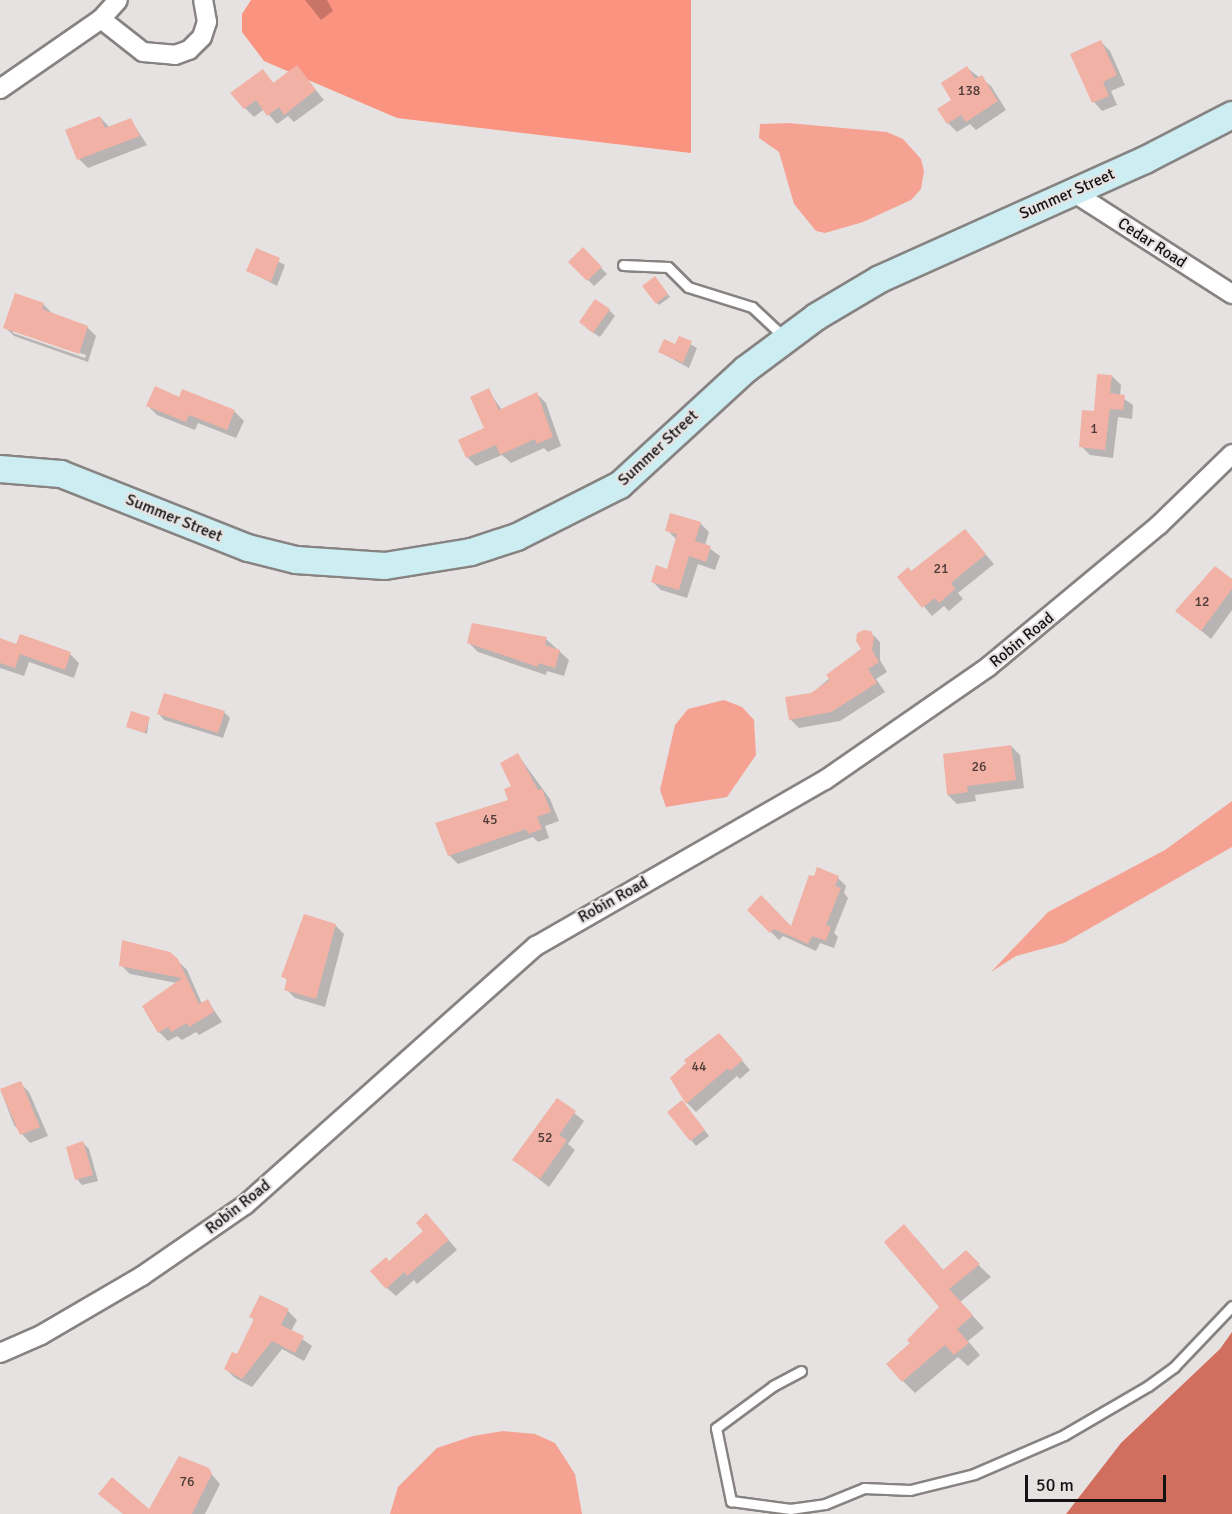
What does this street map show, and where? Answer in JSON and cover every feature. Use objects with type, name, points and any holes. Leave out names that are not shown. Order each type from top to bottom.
[{"type":"street","points":[[0,89],[101,19],[118,0]]},
{"type":"street","points":[[101,19],[143,52],[175,56],[189,50],[202,37],[207,22],[203,0]]},
{"type":"street","name":"Summer Street","points":[[0,469],[61,474],[248,548],[296,560],[385,566],[423,562],[517,537],[620,485],[692,416],[786,339],[880,279],[1073,192],[1232,115]]},
{"type":"street","name":"Cedar Road","points":[[1073,192],[1232,294]]},
{"type":"street","name":"Robin Road","points":[[0,1353],[41,1335],[142,1276],[245,1205],[536,946],[825,780],[988,667],[1159,525],[1232,454]]},
{"type":"lane","points":[[623,265],[668,267],[688,287],[752,307],[786,339]]},
{"type":"lane","points":[[801,1371],[773,1386],[716,1428],[731,1501],[790,1509],[825,1504],[864,1488],[910,1490],[974,1474],[1064,1434],[1148,1386],[1174,1367],[1232,1306]]},
{"type":"shaded area","points":[[251,0],[691,0],[691,153],[397,118],[264,61],[242,32],[242,14]]},
{"type":"shaded area","points":[[788,123],[887,132],[903,139],[921,159],[924,171],[921,189],[911,200],[863,222],[825,233],[816,231],[794,204],[779,152],[759,138],[760,124]]},
{"type":"shaded area","points":[[724,700],[742,707],[754,720],[756,755],[727,797],[666,807],[660,790],[675,725],[688,709]]},
{"type":"shaded area","points":[[1232,801],[1232,847],[1064,943],[1016,956],[991,972],[1048,912],[1165,850]]},
{"type":"shaded area","points":[[1232,1332],[1232,1514],[1066,1514],[1121,1443],[1220,1349]]},
{"type":"shaded area","points":[[503,1431],[535,1434],[555,1443],[575,1474],[582,1514],[390,1514],[398,1487],[437,1448],[473,1436]]},
{"type":"building","points":[[1101,40],[1117,75],[1103,82],[1109,96],[1092,103],[1070,54]]},
{"type":"building","points":[[297,65],[316,90],[284,115],[279,107],[267,116],[256,100],[244,109],[230,93],[263,69],[273,83]]},
{"type":"building","points":[[967,66],[975,79],[982,75],[998,101],[966,122],[961,115],[947,124],[937,109],[951,100],[941,83]]},
{"type":"building","points":[[100,116],[105,128],[131,118],[140,136],[77,160],[65,130]]},
{"type":"building","points":[[583,247],[602,267],[587,281],[568,262]]},
{"type":"building","points":[[256,248],[280,258],[271,282],[246,271]]},
{"type":"building","points":[[655,276],[668,294],[656,304],[642,286]]},
{"type":"building","points":[[15,293],[44,303],[42,309],[88,326],[79,354],[3,328]]},
{"type":"building","points":[[595,299],[610,309],[593,333],[579,322]]},
{"type":"building","points":[[679,336],[692,341],[683,363],[658,352],[664,339],[675,344]]},
{"type":"building","points":[[1097,374],[1112,375],[1110,393],[1125,395],[1123,410],[1110,409],[1105,450],[1079,447],[1082,410],[1094,411]]},
{"type":"building","points":[[155,386],[179,397],[182,389],[235,410],[227,430],[189,415],[186,422],[146,406]]},
{"type":"building","points":[[489,388],[499,410],[537,392],[553,437],[537,444],[535,439],[500,455],[496,445],[466,458],[458,440],[484,428],[470,397]]},
{"type":"building","points":[[670,513],[701,522],[695,541],[711,546],[706,562],[689,556],[679,590],[651,582],[656,565],[667,569],[677,534],[665,531]]},
{"type":"building","points":[[965,529],[986,554],[951,583],[955,589],[939,603],[935,598],[922,608],[897,577],[908,567],[911,571]]},
{"type":"building","points":[[1215,566],[1232,579],[1232,589],[1201,631],[1175,611]]},
{"type":"building","points":[[472,623],[547,637],[545,645],[560,650],[555,668],[538,663],[538,667],[467,643]]},
{"type":"building","points":[[864,630],[871,631],[874,638],[872,650],[879,662],[868,669],[877,683],[831,712],[789,720],[785,697],[811,693],[830,680],[826,675],[861,649],[856,641],[857,633]]},
{"type":"building","points":[[20,634],[71,652],[65,670],[20,654],[15,668],[0,663],[0,638],[16,644]]},
{"type":"building","points":[[164,693],[225,711],[218,733],[157,714]]},
{"type":"building","points":[[131,711],[150,717],[145,733],[126,727]]},
{"type":"building","points":[[1011,745],[1016,780],[967,786],[968,792],[947,795],[943,754]]},
{"type":"building","points":[[518,753],[538,790],[542,789],[551,812],[537,817],[542,829],[528,834],[526,829],[448,856],[435,823],[508,800],[504,789],[511,786],[500,763]]},
{"type":"building","points":[[817,867],[839,876],[835,886],[841,888],[826,925],[831,927],[826,941],[812,936],[808,944],[774,929],[770,933],[747,910],[761,895],[791,926],[809,875],[814,876]]},
{"type":"building","points":[[304,914],[336,924],[316,999],[284,990],[287,979],[281,977]]},
{"type":"building","points":[[122,940],[170,952],[178,959],[199,1004],[208,999],[214,1012],[189,1027],[187,1023],[171,1032],[168,1027],[158,1033],[142,1006],[182,978],[119,966]]},
{"type":"building","points":[[719,1033],[743,1060],[730,1071],[728,1068],[686,1104],[670,1078],[686,1063],[684,1060]]},
{"type":"building","points":[[21,1081],[40,1127],[20,1135],[0,1089]]},
{"type":"building","points":[[557,1098],[576,1111],[559,1135],[567,1140],[540,1179],[512,1160]]},
{"type":"building","points":[[682,1100],[705,1130],[690,1141],[667,1112]]},
{"type":"building","points":[[83,1141],[93,1175],[75,1180],[66,1147]]},
{"type":"building","points":[[426,1213],[449,1240],[407,1276],[404,1272],[386,1289],[370,1271],[386,1257],[389,1261],[423,1231],[416,1223]]},
{"type":"building","points":[[904,1224],[943,1270],[966,1250],[980,1264],[949,1289],[973,1315],[957,1329],[969,1343],[954,1355],[945,1345],[902,1382],[886,1364],[910,1343],[907,1340],[939,1307],[884,1242]]},
{"type":"building","points":[[260,1295],[289,1309],[281,1325],[304,1336],[295,1353],[272,1341],[242,1379],[224,1369],[232,1352],[237,1354],[254,1319],[249,1317]]},
{"type":"building","points":[[179,1456],[209,1468],[212,1474],[192,1514],[123,1514],[98,1494],[112,1477],[149,1509]]}]
